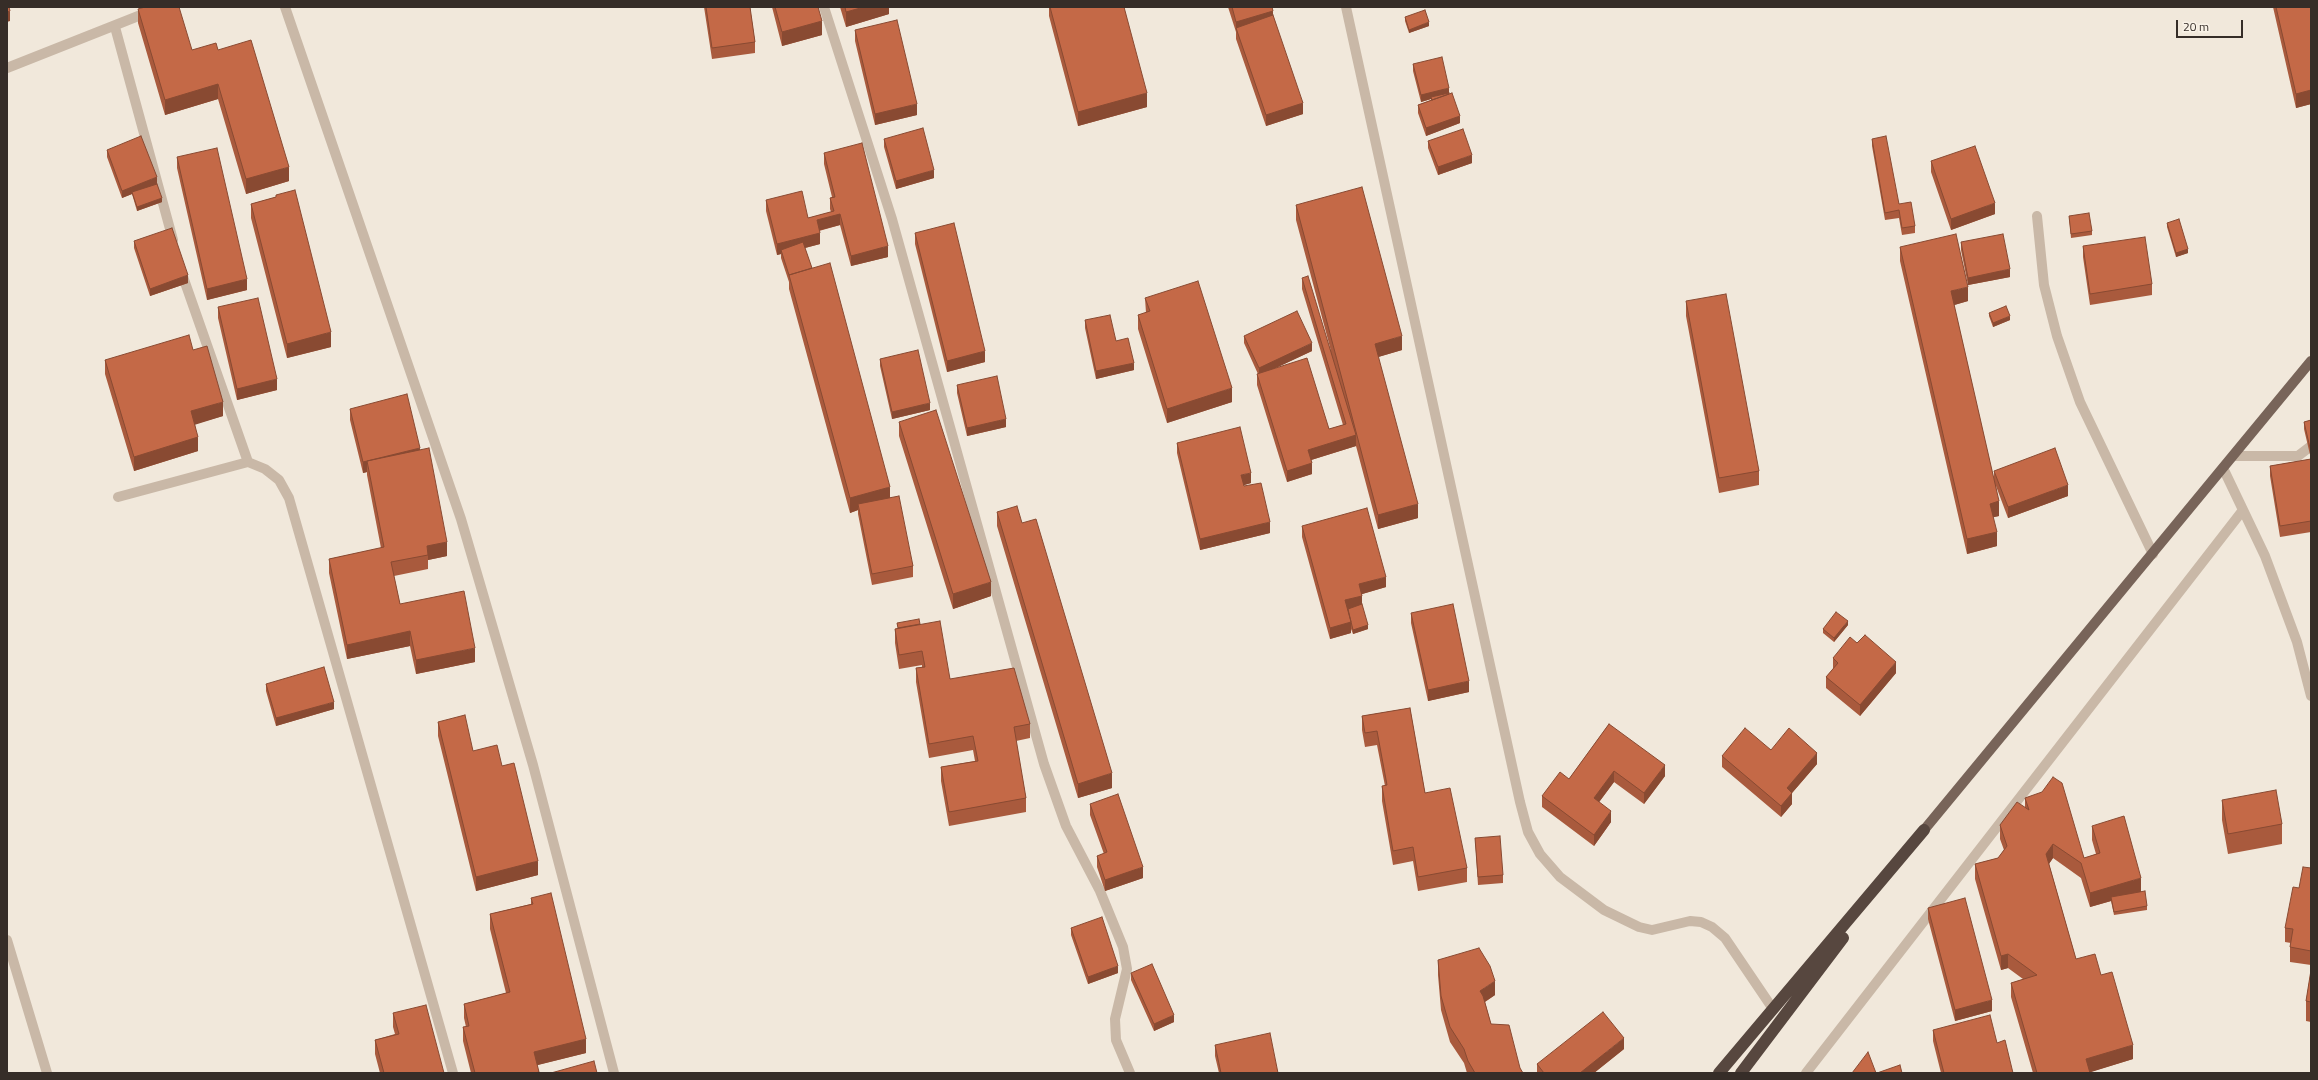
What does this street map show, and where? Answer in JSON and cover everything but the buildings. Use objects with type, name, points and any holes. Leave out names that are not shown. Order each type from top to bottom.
[{"type":"highway","points":[[1719,1073],[1924,830]]},
{"type":"highway","points":[[1741,1073],[1924,830]]},
{"type":"main road","points":[[1924,830],[2311,361]]},
{"type":"street","points":[[7,68],[115,27],[161,7]]},
{"type":"street","points":[[285,7],[462,519],[533,765],[614,1073]]},
{"type":"street","points":[[824,7],[892,219],[1044,764],[1066,826],[1100,891],[1123,947],[1127,969],[1115,1019],[1116,1040],[1130,1073]]},
{"type":"street","points":[[1346,7],[1520,802],[1528,832],[1540,854],[1560,876],[1604,910],[1639,927],[1652,930],[1690,921],[1701,922],[1712,926],[1725,938],[1773,1009]]},
{"type":"street","points":[[115,27],[177,256],[248,462]]},
{"type":"street","points":[[2037,216],[2044,285],[2057,336],[2077,395],[2106,460],[2152,554]]},
{"type":"street","points":[[2234,456],[2298,456],[2311,446]]},
{"type":"street","points":[[118,497],[248,462],[265,469],[279,480],[289,498],[453,1073]]},
{"type":"street","points":[[2223,468],[2265,556],[2297,642],[2311,696]]},
{"type":"street","points":[[1806,1073],[2243,510]]},
{"type":"street","points":[[7,940],[47,1073]]}]
